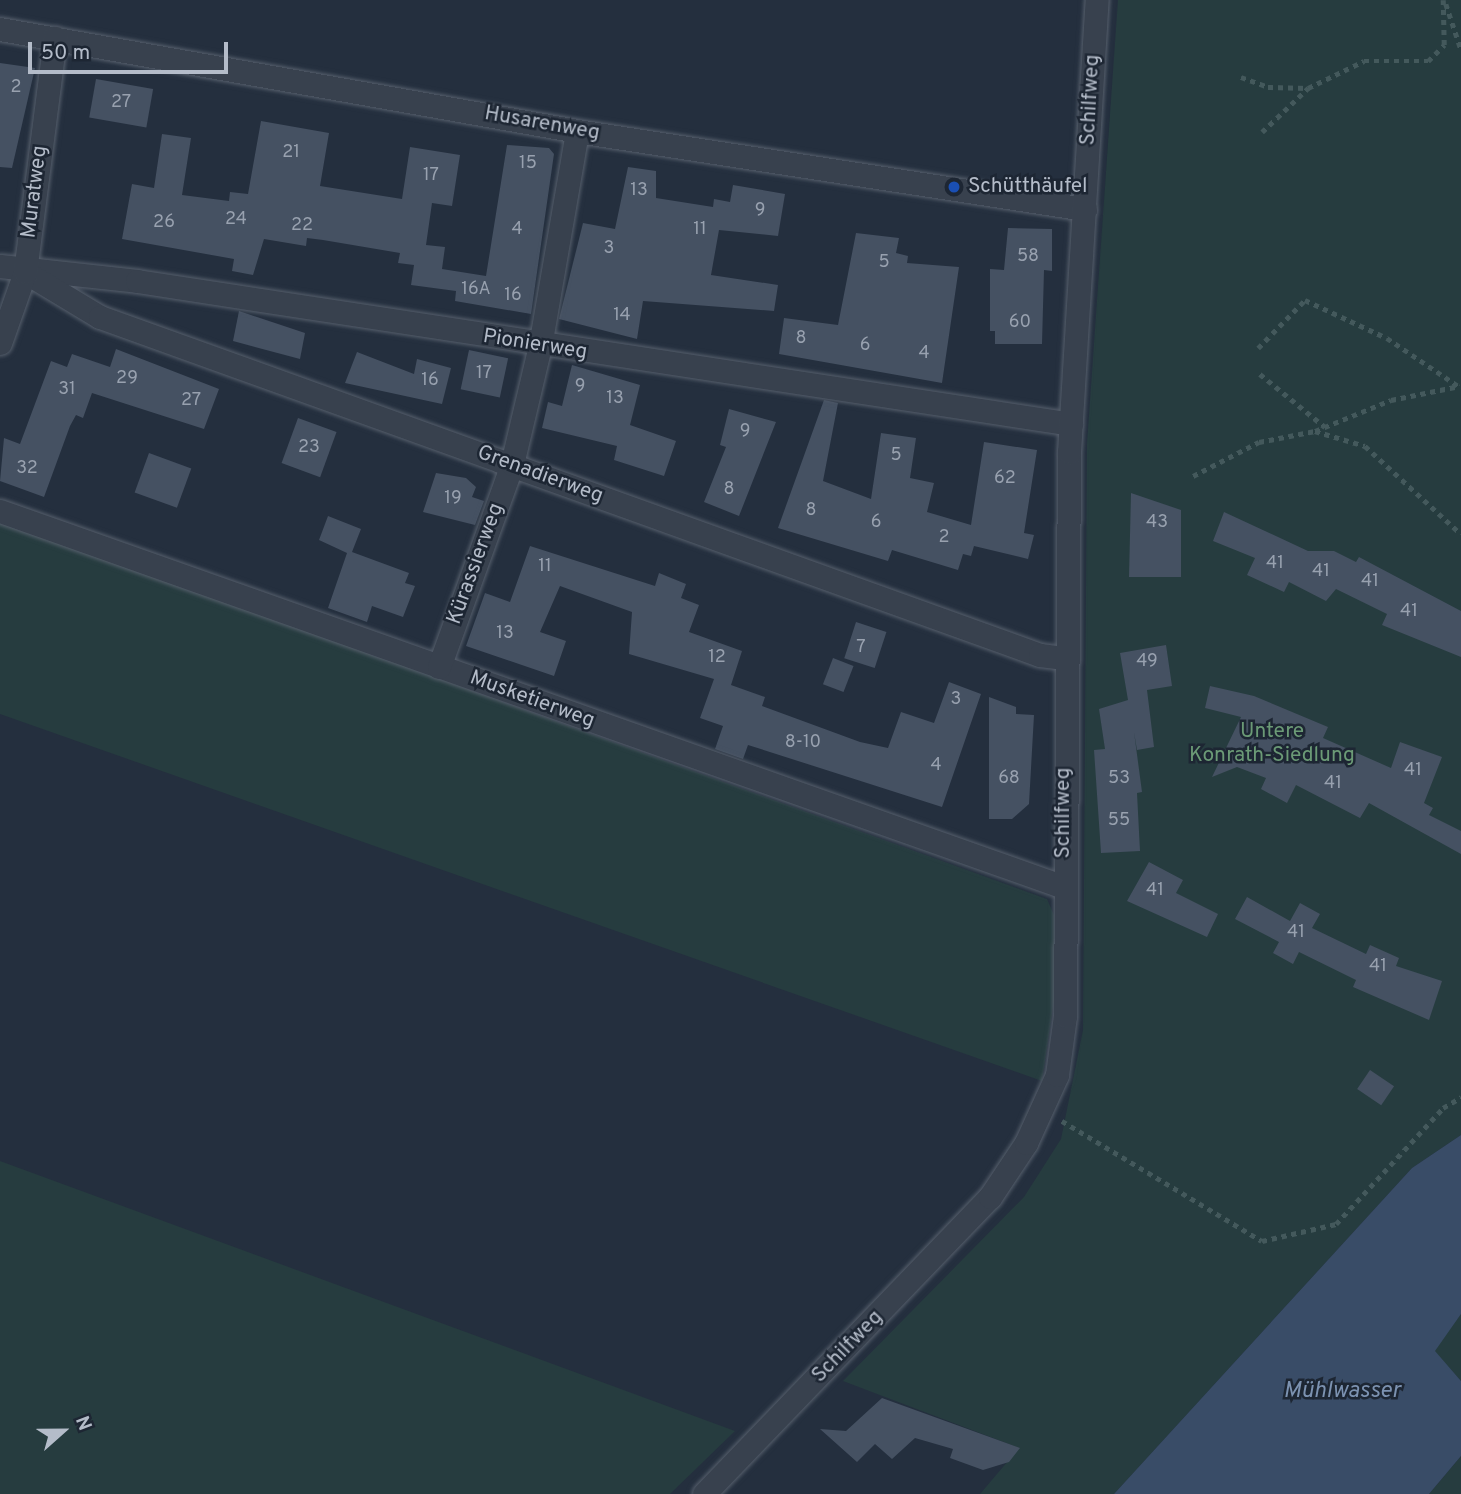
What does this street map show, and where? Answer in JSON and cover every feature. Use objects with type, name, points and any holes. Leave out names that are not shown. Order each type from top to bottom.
[{"type":"street","name":"Schilfweg","points":[[704,1494],[972,1217],[1008,1173],[1043,1109],[1063,1043],[1063,658],[1071,424],[1097,0]]},
{"type":"street","name":"Husarenweg","points":[[0,29],[577,131],[1085,209]]},
{"type":"street","name":"Muratweg","points":[[0,343],[25,272],[55,38]]},
{"type":"street","name":"Kürassierweg","points":[[439,667],[512,464],[540,346],[577,131]]},
{"type":"street","name":"Pionierweg","points":[[0,266],[25,272],[137,281],[540,346],[1071,424]]},
{"type":"street","name":"Grenadierweg","points":[[25,272],[100,317],[1040,655],[1063,658]]},
{"type":"street","name":"Musketierweg","points":[[0,512],[1064,887]]},
{"type":"path","points":[[1444,0],[1461,49]]},
{"type":"path","points":[[1262,132],[1308,88],[1364,61],[1428,61],[1444,46],[1444,0]]},
{"type":"path","points":[[1241,77],[1268,88],[1308,88]]},
{"type":"path","points":[[1258,348],[1305,300],[1387,338],[1461,387]]},
{"type":"path","points":[[1260,374],[1325,427]]},
{"type":"path","points":[[1193,476],[1259,442],[1315,431],[1391,400],[1461,387]]},
{"type":"path","points":[[1315,431],[1365,446],[1461,534]]},
{"type":"path","points":[[1043,1109],[1262,1241],[1336,1224],[1443,1108],[1461,1097]]},
{"type":"green space","name":"Untere Konrath-Siedlung","points":[[1118,0],[1461,0],[1461,1135],[1412,1168],[1114,1494],[980,1494],[1019,1448],[843,1381],[1024,1197],[1061,1139],[1083,1030],[1087,444]]},
{"type":"green space","points":[[0,520],[1047,899],[1054,915],[1056,987],[1042,1081],[0,714]]},
{"type":"green space","points":[[0,1161],[735,1431],[670,1494],[0,1494]]},
{"type":"green space","points":[[1461,1314],[1461,1381],[1434,1351]]},
{"type":"green space","points":[[1461,1456],[1461,1494],[1429,1494]]},
{"type":"water","name":"Mühlwasser","points":[[1461,1135],[1461,1314],[1435,1351],[1461,1381],[1461,1456],[1429,1494],[1114,1494],[1412,1168]]},
{"type":"building","points":[[0,63],[35,68],[12,168],[0,167]]},
{"type":"building","points":[[96,79],[153,89],[146,127],[89,117]]},
{"type":"building","points":[[261,121],[329,133],[320,186],[402,199],[410,147],[460,155],[452,206],[432,203],[426,245],[445,247],[442,269],[486,276],[507,145],[549,148],[554,154],[531,314],[455,301],[456,291],[411,285],[414,265],[398,263],[400,253],[307,238],[306,246],[264,239],[253,275],[232,271],[234,259],[122,239],[132,184],[154,188],[162,134],[191,138],[182,195],[229,201],[230,192],[248,194]]},
{"type":"building","points":[[628,167],[656,171],[656,198],[713,207],[714,199],[730,202],[733,185],[785,194],[778,236],[719,230],[711,275],[778,285],[774,311],[643,301],[637,339],[559,319],[583,223],[615,229]]},
{"type":"building","points":[[1008,228],[1052,229],[1052,271],[1044,270],[1042,344],[995,344],[995,331],[990,331],[990,269],[1004,270]]},
{"type":"building","points":[[856,233],[899,238],[896,253],[908,256],[907,263],[959,267],[942,383],[779,354],[784,318],[838,325]]},
{"type":"building","points":[[239,311],[305,333],[300,359],[233,341]]},
{"type":"building","points":[[116,349],[219,389],[204,429],[92,393],[83,418],[76,415],[70,426],[44,497],[0,481],[4,438],[20,444],[51,361],[67,367],[72,354],[110,367]]},
{"type":"building","points":[[469,350],[508,358],[500,397],[461,389]]},
{"type":"building","points":[[357,352],[414,374],[417,359],[451,368],[442,404],[345,383]]},
{"type":"building","points":[[572,365],[640,385],[630,425],[676,441],[664,476],[614,460],[617,446],[542,428],[548,402],[562,406]]},
{"type":"building","points":[[824,400],[838,403],[823,481],[871,499],[881,433],[916,438],[910,478],[934,483],[927,512],[971,525],[984,442],[1037,450],[1024,533],[1034,535],[1028,559],[974,546],[971,556],[963,554],[958,570],[892,550],[888,561],[778,528]]},
{"type":"building","points":[[729,409],[776,422],[739,516],[704,502],[726,447],[720,445]]},
{"type":"building","points":[[298,418],[337,432],[320,477],[282,463]]},
{"type":"building","points":[[149,453],[191,468],[177,508],[135,492]]},
{"type":"building","points":[[436,473],[466,478],[476,487],[472,497],[484,501],[475,525],[423,512]]},
{"type":"building","points":[[1131,493],[1181,510],[1181,577],[1129,577]]},
{"type":"building","points":[[1224,512],[1308,551],[1334,551],[1356,562],[1359,557],[1461,611],[1461,657],[1382,625],[1387,614],[1336,589],[1326,601],[1289,582],[1284,592],[1247,575],[1255,558],[1213,541]]},
{"type":"building","points":[[328,516],[361,529],[352,552],[409,573],[405,583],[415,586],[403,617],[372,606],[367,622],[328,608],[347,553],[319,540]]},
{"type":"building","points":[[530,546],[655,586],[659,573],[686,584],[681,598],[699,605],[689,632],[742,651],[731,685],[765,697],[762,706],[860,742],[888,748],[901,712],[934,723],[949,682],[981,694],[942,807],[748,745],[743,759],[715,749],[723,726],[700,718],[714,679],[629,654],[632,612],[560,586],[540,632],[566,641],[554,676],[466,646],[485,593],[510,602]]},
{"type":"building","points":[[856,622],[886,632],[875,668],[844,658]]},
{"type":"building","points":[[1166,645],[1172,686],[1147,690],[1154,747],[1137,750],[1134,732],[1142,792],[1137,793],[1140,851],[1101,853],[1094,750],[1105,749],[1099,709],[1128,700],[1120,653]]},
{"type":"building","points":[[833,658],[854,666],[844,692],[823,684]]},
{"type":"building","points":[[1210,686],[1254,696],[1328,727],[1323,738],[1391,768],[1400,742],[1442,757],[1424,803],[1433,808],[1429,815],[1461,831],[1461,854],[1369,803],[1360,818],[1296,785],[1287,803],[1261,789],[1266,778],[1237,767],[1212,777],[1241,717],[1205,708]]},
{"type":"building","points":[[989,697],[1016,707],[1016,714],[1034,715],[1029,804],[1012,819],[989,819]]},
{"type":"building","points":[[1149,862],[1183,880],[1176,893],[1218,914],[1207,937],[1127,901]]},
{"type":"building","points":[[1247,897],[1290,921],[1300,903],[1320,914],[1312,928],[1366,954],[1370,945],[1399,958],[1396,966],[1442,981],[1429,1020],[1353,987],[1356,980],[1299,952],[1293,964],[1273,953],[1279,942],[1235,919]]},
{"type":"building","points":[[1370,1070],[1394,1086],[1381,1105],[1357,1089]]},
{"type":"building","points":[[882,1398],[1020,1448],[1009,1462],[983,1470],[950,1458],[953,1449],[915,1438],[892,1459],[875,1444],[857,1462],[820,1429],[846,1431]]},
{"type":"place","name":"Schütthäufel","points":[[954,187]]}]
